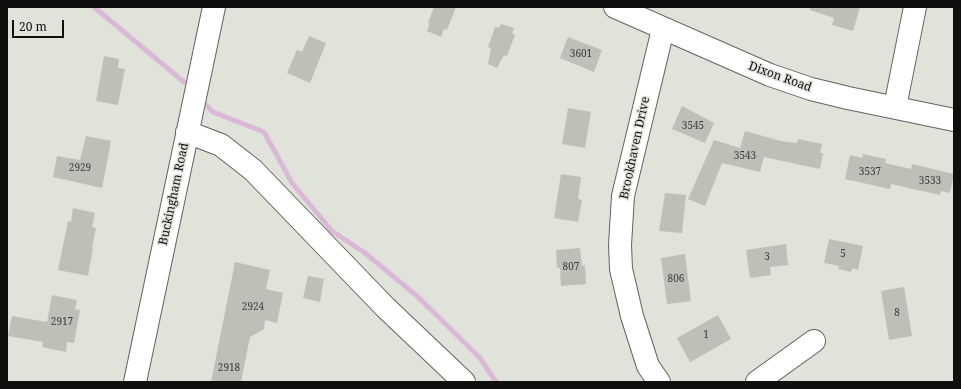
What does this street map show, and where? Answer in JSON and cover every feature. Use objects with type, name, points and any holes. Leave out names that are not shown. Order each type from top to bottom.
[{"type":"street","name":"Buckingham Road","points":[[135,382],[214,7]]},
{"type":"street","name":"Dixon Road","points":[[615,7],[770,75],[811,88],[954,120]]},
{"type":"street","points":[[895,107],[915,7]]},
{"type":"street","name":"Brookhaven Drive","points":[[659,382],[648,366],[632,316],[621,269],[620,244],[623,196],[663,29]]},
{"type":"street","points":[[187,132],[221,144],[253,170],[385,308],[464,382]]},
{"type":"street","points":[[757,382],[814,341]]},
{"type":"building","points":[[434,7],[456,7],[447,30],[444,29],[441,37],[427,31],[430,23],[428,23]]},
{"type":"building","points":[[810,7],[860,7],[853,31],[832,25],[834,18],[810,10]]},
{"type":"building","points":[[501,24],[514,28],[512,33],[515,35],[507,56],[504,55],[497,68],[488,64],[491,48],[488,47],[495,27],[499,28]]},
{"type":"building","points":[[309,36],[326,43],[310,83],[287,73],[297,50],[302,52]]},
{"type":"building","points":[[568,37],[602,50],[594,72],[560,58]]},
{"type":"building","points":[[104,56],[119,59],[118,68],[125,69],[118,105],[96,101]]},
{"type":"building","points":[[682,106],[714,123],[705,143],[672,129]]},
{"type":"building","points":[[568,108],[591,112],[585,148],[562,144]]},
{"type":"building","points":[[745,131],[781,141],[797,143],[798,139],[822,144],[820,153],[823,153],[820,169],[764,157],[760,172],[722,163],[705,206],[688,199],[714,140],[740,148]]},
{"type":"building","points":[[86,136],[111,141],[102,188],[53,177],[57,156],[80,160]]},
{"type":"building","points":[[863,154],[886,159],[885,163],[911,169],[912,164],[954,174],[950,193],[941,191],[940,195],[891,184],[890,189],[845,179],[850,155],[862,158]]},
{"type":"building","points":[[561,174],[581,177],[578,199],[582,200],[578,222],[554,218]]},
{"type":"building","points":[[665,193],[686,195],[682,233],[659,231]]},
{"type":"building","points":[[73,208],[95,213],[92,227],[96,228],[88,276],[58,270],[68,221],[71,222]]},
{"type":"building","points":[[829,239],[863,246],[858,270],[852,268],[851,272],[838,269],[839,266],[824,263]]},
{"type":"building","points":[[786,244],[788,265],[770,267],[771,275],[750,278],[746,250]]},
{"type":"building","points":[[580,248],[582,266],[585,265],[586,284],[561,286],[560,268],[557,268],[556,250]]},
{"type":"building","points":[[685,254],[691,301],[667,304],[661,258]]},
{"type":"building","points":[[235,262],[270,270],[266,289],[283,293],[277,323],[265,320],[264,329],[250,337],[241,382],[211,382]]},
{"type":"building","points":[[308,276],[324,279],[320,302],[303,298]]},
{"type":"building","points":[[904,287],[912,336],[889,340],[881,291]]},
{"type":"building","points":[[52,295],[77,300],[75,309],[80,310],[74,343],[67,342],[66,352],[42,347],[43,342],[8,336],[12,316],[47,322]]},
{"type":"building","points":[[718,315],[731,339],[690,362],[677,338]]},
{"type":"waterway","points":[[94,7],[184,82]]},
{"type":"waterway","points":[[206,105],[213,112],[264,132],[292,183],[332,231],[365,253],[417,296],[480,358],[496,382]]}]
